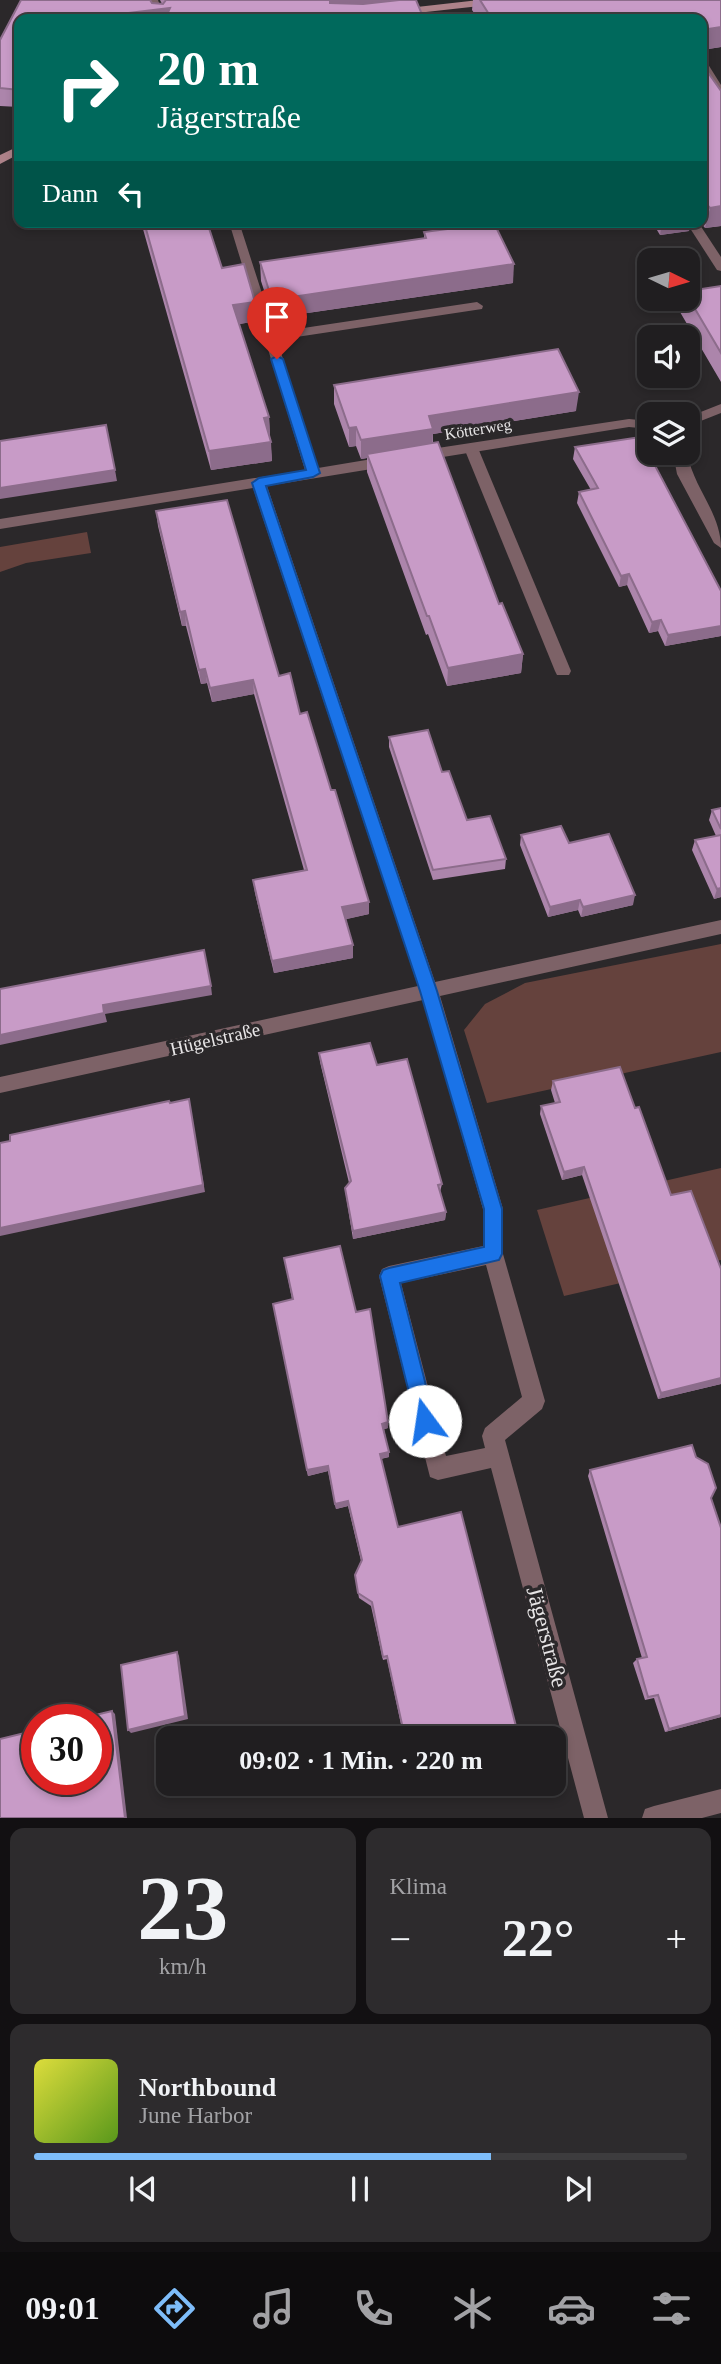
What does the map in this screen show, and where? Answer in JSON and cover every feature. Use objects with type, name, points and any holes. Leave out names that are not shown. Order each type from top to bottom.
[{"type":"street","points":[[389,13],[506,0]]},
{"type":"street","points":[[707,72],[721,94]]},
{"type":"street","points":[[235,228],[313,473]]},
{"type":"street","points":[[696,228],[721,267]]},
{"type":"street","points":[[270,337],[477,306]]},
{"type":"street","points":[[700,417],[721,408]]},
{"type":"street","name":"Kötterweg","points":[[0,524],[637,424]]},
{"type":"street","points":[[471,448],[563,671]]},
{"type":"street","points":[[682,465],[684,474],[721,542]]},
{"type":"street","points":[[259,483],[429,991]]},
{"type":"street","name":"Hügelstraße","points":[[0,1085],[721,926]]},
{"type":"street","name":"Jägerstraße","points":[[429,991],[493,1209],[493,1254],[534,1401],[494,1436],[498,1456],[596,1818]]},
{"type":"street","points":[[493,1254],[389,1276],[438,1469],[498,1456]]},
{"type":"street","points":[[654,1818],[721,1801]]},
{"type":"shaded area","points":[[87,532],[91,553],[26,563],[0,572],[0,547]]},
{"type":"shaded area","points":[[721,944],[721,1052],[487,1103],[464,1030],[485,1004],[525,983]]},
{"type":"shaded area","points":[[721,1168],[721,1260],[564,1296],[537,1210]]},
{"type":"building","points":[[21,0],[150,0],[152,3],[163,4],[166,0],[330,0],[330,3],[363,4],[416,0],[422,14],[167,14],[170,8],[120,14],[14,14],[14,89],[0,88],[0,40]]},
{"type":"building","points":[[480,0],[721,0],[721,27],[707,29],[707,14],[489,14]]},
{"type":"building","points":[[707,71],[721,91],[721,206],[710,208],[707,205]]},
{"type":"building","points":[[146,228],[209,228],[222,268],[244,264],[255,302],[233,305],[269,417],[264,418],[271,442],[209,451]]},
{"type":"building","points":[[455,228],[496,228],[514,264],[272,300],[260,262],[426,238],[424,232]]},
{"type":"building","points":[[721,286],[721,353],[697,312],[700,312],[700,289]]},
{"type":"building","points":[[558,349],[579,392],[429,416],[433,429],[361,440],[356,427],[349,428],[334,385]]},
{"type":"building","points":[[106,425],[115,470],[0,488],[0,441]]},
{"type":"building","points":[[637,437],[637,465],[655,465],[721,591],[721,626],[668,635],[661,620],[652,622],[629,574],[621,576],[579,492],[598,488],[575,447]]},
{"type":"building","points":[[438,442],[499,604],[502,603],[523,654],[448,668],[427,616],[367,454]]},
{"type":"building","points":[[227,500],[279,676],[290,673],[300,714],[307,712],[331,790],[335,790],[369,902],[342,907],[353,945],[272,961],[253,880],[307,870],[253,680],[210,688],[205,669],[199,670],[185,611],[180,612],[156,511]]},
{"type":"building","points":[[428,730],[442,772],[449,771],[467,820],[490,816],[506,859],[433,870],[389,737]]},
{"type":"building","points":[[721,808],[721,829],[712,810]]},
{"type":"building","points":[[561,826],[569,843],[609,834],[635,895],[583,907],[580,900],[550,907],[521,835]]},
{"type":"building","points":[[721,835],[721,888],[717,889],[695,840]]},
{"type":"building","points":[[204,950],[211,986],[103,1005],[104,1013],[0,1035],[0,989]]},
{"type":"building","points":[[370,1043],[377,1065],[407,1059],[442,1184],[438,1185],[446,1212],[353,1231],[345,1188],[351,1181],[319,1053]]},
{"type":"building","points":[[620,1067],[635,1108],[639,1107],[671,1195],[691,1191],[721,1269],[721,1378],[661,1393],[584,1167],[564,1172],[541,1106],[560,1102],[553,1081]]},
{"type":"building","points":[[189,1099],[203,1185],[0,1228],[0,1143],[10,1141],[10,1135]]},
{"type":"building","points":[[340,1246],[356,1312],[370,1309],[388,1422],[382,1424],[389,1452],[380,1454],[398,1527],[461,1512],[516,1726],[402,1726],[387,1656],[383,1657],[372,1602],[358,1593],[355,1575],[362,1560],[348,1501],[335,1504],[328,1466],[307,1470],[273,1304],[293,1299],[284,1258]]},
{"type":"building","points":[[692,1445],[696,1457],[708,1464],[716,1488],[711,1498],[721,1528],[721,1715],[669,1729],[658,1695],[648,1697],[637,1659],[647,1657],[590,1470]]},
{"type":"building","points":[[177,1652],[185,1716],[128,1730],[121,1665]]},
{"type":"building","points":[[112,1711],[125,1818],[0,1818],[0,1739],[21,1734],[21,1795],[112,1795]]},
{"type":"route","points":[[277,359],[313,473],[259,483],[429,991],[493,1209],[493,1254],[389,1276],[425,1421]]}]
